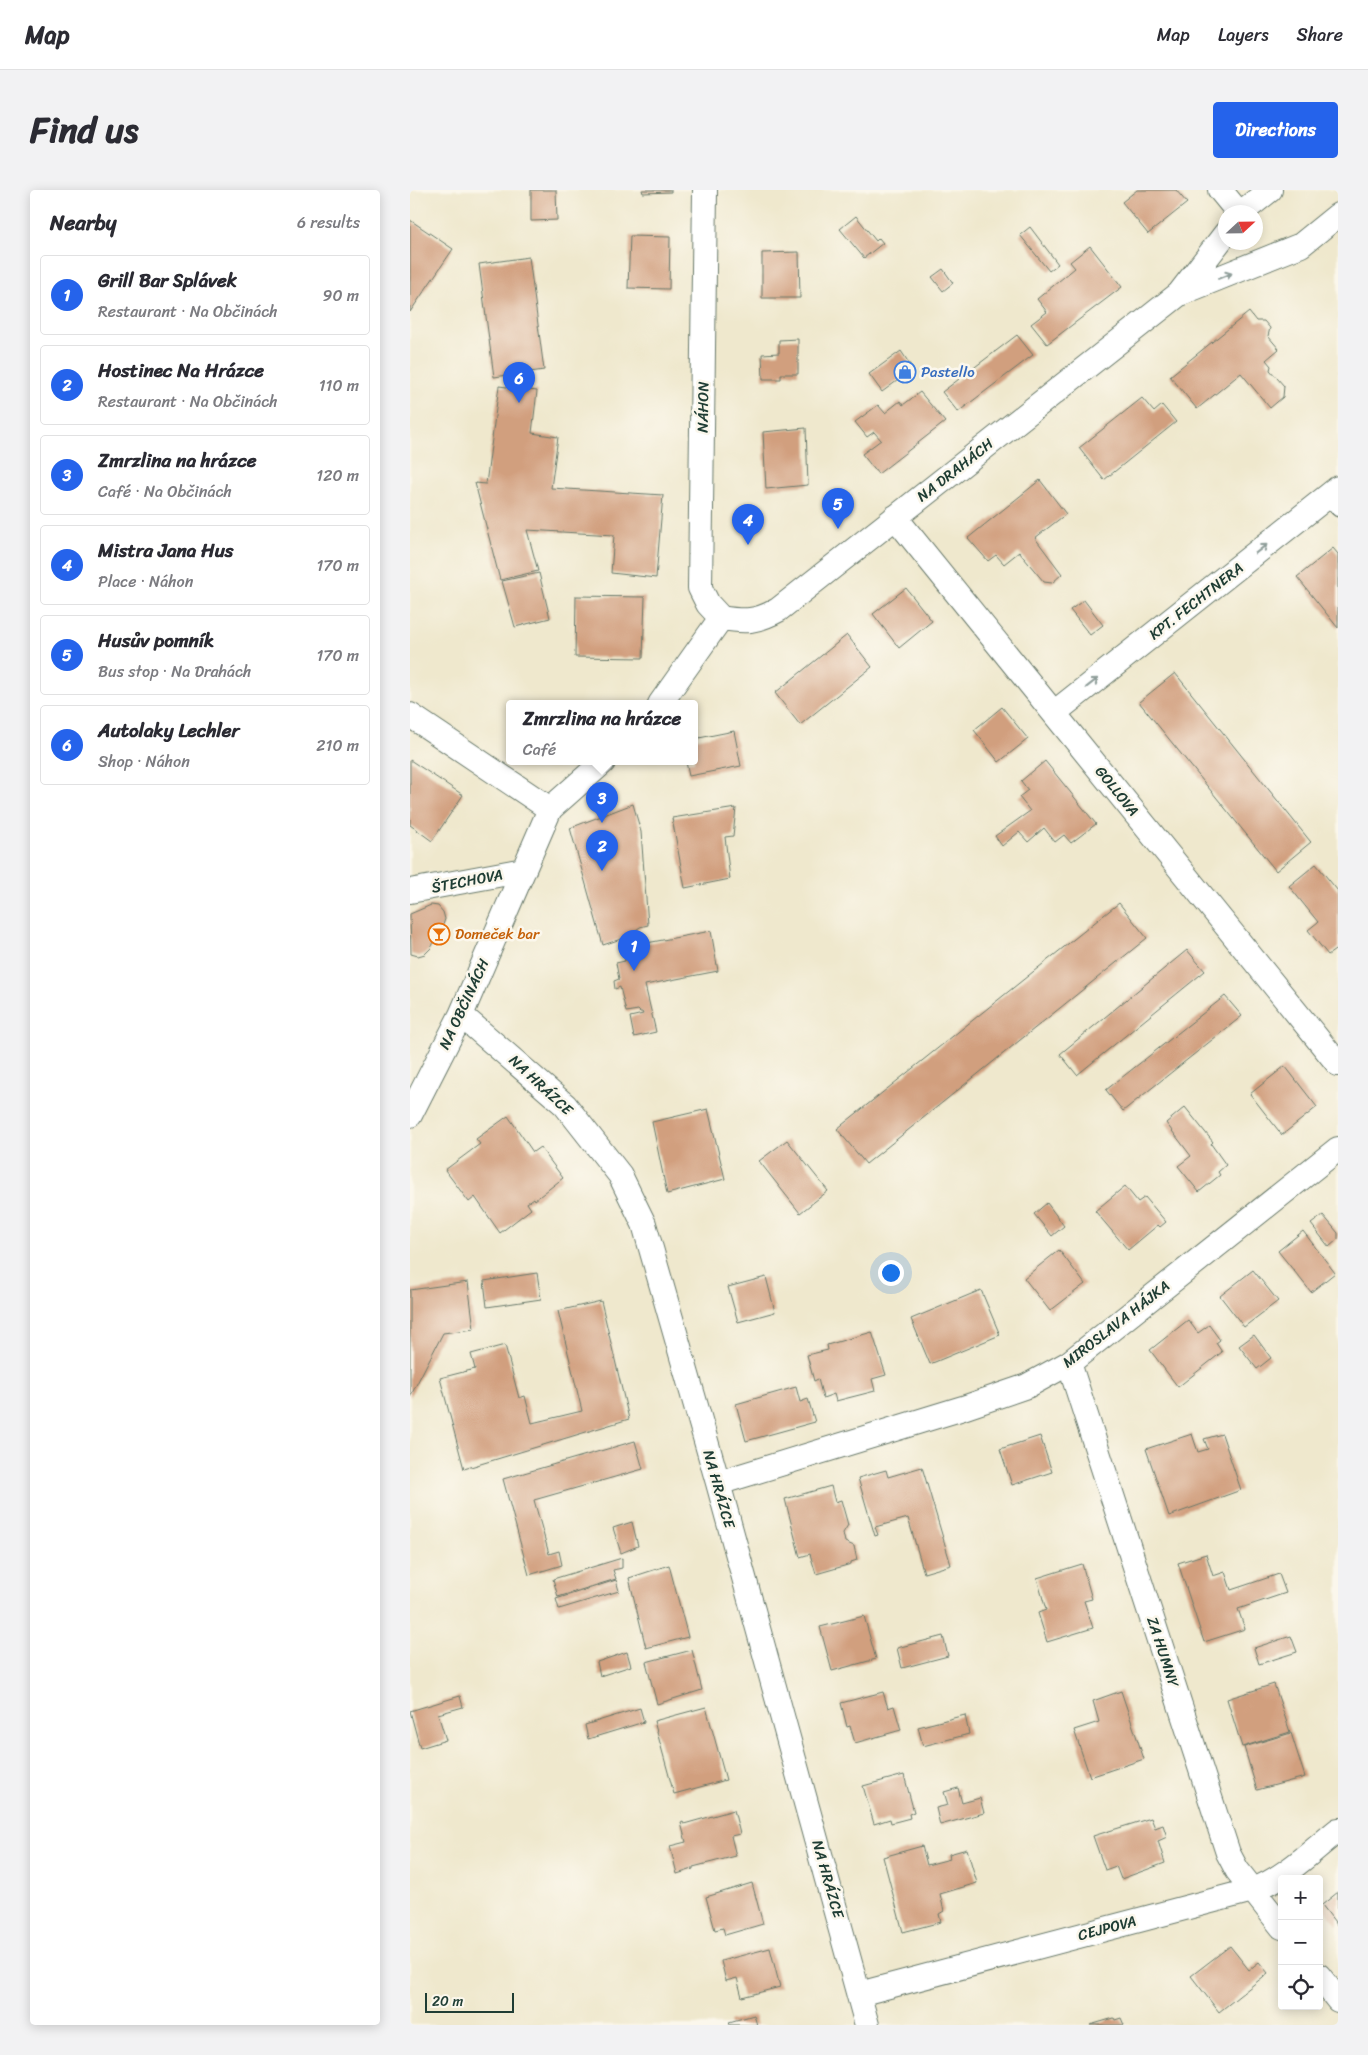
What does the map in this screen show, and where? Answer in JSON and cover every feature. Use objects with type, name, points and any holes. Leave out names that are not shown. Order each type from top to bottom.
[{"type":"street","name":"NÁHON","points":[[705,190],[700,588],[708,604],[721,618]]},
{"type":"street","points":[[1220,190],[1232,205]]},
{"type":"street","points":[[1251,205],[1270,190]]},
{"type":"street","name":"NA DRAHÁCH","points":[[1179,294],[1301,246],[1338,216]]},
{"type":"street","name":"NA DRAHÁCH","points":[[721,618],[741,622],[760,620],[778,610],[1179,294],[1218,243]]},
{"type":"street","name":"KPT. FECHTNERA","points":[[1054,713],[1334,498]]},
{"type":"street","name":"GOLLOVA","points":[[895,517],[1338,1064]]},
{"type":"street","points":[[663,700],[721,618]]},
{"type":"street","points":[[410,715],[550,808]]},
{"type":"street","name":"NA OBČINÁCH","points":[[410,1115],[461,1015],[550,808],[599,765]]},
{"type":"street","name":"ŠTECHOVA","points":[[410,891],[524,870]]},
{"type":"street","name":"NA HRÁZCE","points":[[461,1015],[565,1104],[620,1175],[644,1224],[718,1483],[867,2025]]},
{"type":"street","name":"MIROSLAVA HÁJKA","points":[[718,1483],[964,1408],[1027,1386],[1069,1363],[1338,1149]]},
{"type":"street","name":"ZA HUMNY","points":[[1069,1363],[1228,1853],[1237,1870],[1278,1922]]},
{"type":"street","name":"CEJPOVA","points":[[859,1994],[1253,1890],[1266,1885],[1278,1877],[1338,1830]]},
{"type":"street","points":[[1323,1981],[1338,2000]]},
{"type":"building","points":[[531,190],[556,190],[557,220],[531,221]]},
{"type":"building","points":[[642,190],[671,190],[671,192],[643,193]]},
{"type":"building","points":[[1137,190],[1176,190],[1187,203],[1148,234],[1122,202]]},
{"type":"building","points":[[856,216],[876,241],[879,238],[883,243],[864,258],[840,229]]},
{"type":"building","points":[[410,220],[453,249],[410,312]]},
{"type":"building","points":[[1030,227],[1058,264],[1049,271],[1020,235]]},
{"type":"building","points":[[630,236],[670,237],[669,289],[628,288]]},
{"type":"building","points":[[1090,246],[1122,287],[1047,344],[1031,324],[1047,312],[1037,299],[1075,268],[1070,262]]},
{"type":"building","points":[[799,252],[800,298],[762,298],[762,253]]},
{"type":"building","points":[[529,257],[544,370],[494,377],[479,264]]},
{"type":"building","points":[[943,269],[953,283],[943,291],[932,277]]},
{"type":"building","points":[[1249,312],[1256,321],[1264,321],[1270,328],[1268,336],[1279,349],[1266,360],[1271,366],[1270,370],[1284,386],[1283,397],[1270,408],[1241,373],[1197,409],[1170,376]]},
{"type":"building","points":[[1017,335],[1033,355],[958,412],[942,392]]},
{"type":"building","points":[[798,339],[798,374],[781,374],[781,379],[763,379],[762,354],[779,353],[779,340]]},
{"type":"building","points":[[901,351],[913,369],[882,392],[869,374]]},
{"type":"building","points":[[499,386],[537,391],[532,433],[558,437],[551,488],[663,495],[656,578],[611,573],[614,535],[527,530],[538,571],[500,580],[475,483],[486,484]]},
{"type":"building","points":[[920,392],[945,422],[878,474],[862,454],[881,440],[874,432],[867,437],[855,422],[878,405],[885,413],[900,401],[903,405]]},
{"type":"building","points":[[1142,398],[1154,412],[1162,405],[1176,422],[1104,480],[1079,448]]},
{"type":"building","points":[[806,428],[808,485],[766,489],[763,432]]},
{"type":"building","points":[[1040,480],[1066,514],[1035,538],[1062,574],[1052,583],[1044,582],[1019,552],[1004,564],[996,555],[988,561],[968,538]]},
{"type":"building","points":[[1333,548],[1338,554],[1338,628],[1297,577]]},
{"type":"building","points":[[539,573],[550,618],[515,627],[502,581]]},
{"type":"building","points":[[906,588],[932,621],[899,648],[873,614]]},
{"type":"building","points":[[576,596],[645,597],[643,658],[575,657]]},
{"type":"building","points":[[1084,600],[1103,625],[1090,635],[1070,610]]},
{"type":"building","points":[[847,635],[872,667],[800,725],[775,693]]},
{"type":"building","points":[[1175,673],[1311,842],[1276,871],[1139,702]]},
{"type":"building","points":[[1002,707],[1028,739],[999,762],[974,730]]},
{"type":"building","points":[[734,731],[741,766],[689,776],[687,765],[698,765],[698,738]]},
{"type":"building","points":[[410,760],[463,795],[432,841],[410,825]]},
{"type":"building","points":[[1045,761],[1096,824],[1071,843],[1064,835],[1055,842],[1044,828],[1028,842],[1019,832],[1002,846],[995,836],[1030,811],[1019,797],[1028,790],[1021,781]]},
{"type":"building","points":[[633,804],[641,832],[648,925],[640,927],[627,937],[603,945],[570,828]]},
{"type":"building","points":[[736,808],[733,836],[725,837],[730,879],[685,888],[672,818]]},
{"type":"building","points":[[1316,864],[1338,891],[1338,948],[1328,955],[1308,930],[1318,922],[1289,886]]},
{"type":"building","points":[[1119,903],[1147,938],[866,1164],[837,1129]]},
{"type":"building","points":[[431,905],[438,906],[443,912],[445,919],[443,925],[431,948],[425,954],[418,956],[411,954],[410,914]]},
{"type":"building","points":[[711,931],[718,971],[645,985],[656,1032],[634,1037],[630,1017],[643,1014],[638,1010],[626,1012],[620,987],[615,989],[614,981],[619,979],[616,963],[625,961],[625,956],[627,956],[625,944],[636,943],[636,945]]},
{"type":"building","points":[[1187,950],[1205,971],[1077,1075],[1060,1054]]},
{"type":"building","points":[[1225,996],[1242,1016],[1123,1111],[1106,1090]]},
{"type":"building","points":[[1285,1066],[1317,1107],[1282,1135],[1250,1094]]},
{"type":"building","points":[[1185,1107],[1213,1142],[1211,1144],[1226,1165],[1218,1172],[1220,1175],[1199,1192],[1178,1166],[1191,1156],[1166,1123]]},
{"type":"building","points":[[708,1109],[725,1179],[667,1194],[652,1122]]},
{"type":"building","points":[[508,1116],[533,1152],[540,1147],[563,1178],[535,1200],[534,1198],[527,1203],[531,1209],[500,1233],[475,1197],[469,1202],[445,1170],[480,1144],[476,1139]]},
{"type":"building","points":[[787,1140],[828,1191],[800,1213],[759,1161]]},
{"type":"building","points":[[1125,1186],[1138,1202],[1145,1197],[1166,1222],[1160,1227],[1158,1225],[1128,1250],[1095,1211]]},
{"type":"building","points":[[1047,1203],[1064,1226],[1052,1236],[1034,1214]]},
{"type":"building","points":[[1323,1215],[1338,1233],[1338,1239],[1329,1247],[1311,1224]]},
{"type":"building","points":[[1303,1231],[1335,1273],[1311,1292],[1278,1251]]},
{"type":"building","points":[[1059,1250],[1085,1284],[1050,1311],[1024,1278]]},
{"type":"building","points":[[1253,1270],[1278,1301],[1244,1327],[1220,1296]]},
{"type":"building","points":[[537,1273],[541,1299],[487,1307],[484,1281]]},
{"type":"building","points":[[766,1277],[775,1312],[738,1322],[728,1287]]},
{"type":"building","points":[[468,1282],[474,1329],[443,1333],[410,1397],[410,1290]]},
{"type":"building","points":[[981,1290],[1000,1335],[930,1364],[911,1319]]},
{"type":"building","points":[[601,1301],[629,1419],[464,1469],[440,1378],[475,1369],[471,1354],[505,1345],[519,1398],[525,1396],[532,1423],[582,1411],[558,1311]]},
{"type":"building","points":[[1188,1320],[1198,1333],[1209,1325],[1220,1340],[1216,1343],[1222,1352],[1178,1387],[1150,1350]]},
{"type":"building","points":[[872,1332],[886,1375],[872,1379],[875,1391],[836,1401],[834,1394],[823,1398],[818,1379],[814,1381],[807,1355],[828,1350],[827,1345]]},
{"type":"building","points":[[1254,1335],[1271,1358],[1257,1369],[1239,1346]]},
{"type":"building","points":[[796,1387],[800,1402],[808,1399],[815,1422],[746,1441],[736,1404]]},
{"type":"building","points":[[1192,1434],[1198,1452],[1208,1449],[1204,1439],[1222,1434],[1241,1490],[1169,1516],[1146,1449]]},
{"type":"building","points":[[1040,1436],[1052,1472],[1012,1485],[1000,1449]]},
{"type":"building","points":[[635,1441],[643,1469],[534,1500],[549,1554],[559,1551],[562,1565],[529,1575],[503,1479]]},
{"type":"building","points":[[922,1467],[951,1565],[924,1573],[908,1518],[875,1527],[878,1535],[875,1536],[858,1478],[886,1470],[888,1477]]},
{"type":"building","points":[[831,1486],[835,1502],[841,1500],[848,1525],[843,1533],[845,1542],[854,1546],[857,1560],[851,1562],[851,1564],[816,1574],[810,1554],[800,1557],[785,1499]]},
{"type":"building","points":[[632,1522],[638,1546],[621,1553],[613,1528]]},
{"type":"building","points":[[1206,1554],[1213,1576],[1225,1572],[1231,1590],[1279,1574],[1286,1593],[1238,1609],[1245,1629],[1204,1642],[1178,1563]]},
{"type":"building","points":[[622,1558],[622,1568],[613,1570],[616,1579],[558,1597],[553,1579]]},
{"type":"building","points":[[1082,1564],[1092,1599],[1084,1601],[1093,1628],[1047,1642],[1038,1613],[1046,1610],[1037,1578]]},
{"type":"building","points":[[669,1565],[688,1637],[646,1648],[629,1578]]},
{"type":"building","points":[[616,1580],[619,1591],[559,1609],[556,1599]]},
{"type":"building","points":[[864,1616],[876,1659],[832,1671],[820,1627]]},
{"type":"building","points":[[943,1636],[948,1656],[902,1668],[897,1648]]},
{"type":"building","points":[[1291,1636],[1297,1652],[1259,1664],[1254,1648]]},
{"type":"building","points":[[692,1650],[702,1690],[657,1704],[646,1662]]},
{"type":"building","points":[[627,1652],[631,1666],[600,1676],[597,1662]]},
{"type":"building","points":[[1274,1684],[1290,1732],[1242,1747],[1227,1699]]},
{"type":"building","points":[[1121,1691],[1144,1759],[1090,1777],[1074,1730],[1099,1722],[1093,1701]]},
{"type":"building","points":[[883,1692],[888,1708],[894,1706],[901,1730],[855,1743],[850,1726],[847,1727],[841,1703]]},
{"type":"building","points":[[460,1696],[463,1707],[438,1714],[446,1740],[420,1748],[410,1711]]},
{"type":"building","points":[[706,1707],[726,1780],[674,1794],[654,1721]]},
{"type":"building","points":[[640,1708],[644,1722],[588,1739],[585,1725]]},
{"type":"building","points":[[965,1715],[969,1734],[923,1746],[918,1727]]},
{"type":"building","points":[[1291,1733],[1305,1777],[1257,1790],[1244,1747]]},
{"type":"building","points":[[904,1775],[914,1812],[909,1814],[910,1818],[891,1823],[890,1819],[874,1824],[863,1786]]},
{"type":"building","points":[[958,1788],[962,1803],[980,1798],[984,1813],[940,1825],[936,1808],[948,1805],[944,1792]]},
{"type":"building","points":[[734,1810],[740,1834],[731,1836],[736,1856],[693,1867],[693,1869],[677,1874],[670,1846],[686,1842],[681,1823],[683,1822],[684,1824]]},
{"type":"building","points":[[1151,1818],[1155,1828],[1163,1825],[1167,1837],[1158,1841],[1165,1863],[1121,1879],[1116,1866],[1105,1870],[1093,1836]]},
{"type":"building","points":[[922,1846],[927,1865],[950,1859],[949,1854],[967,1849],[977,1883],[940,1894],[944,1911],[939,1914],[941,1922],[903,1932],[883,1857]]},
{"type":"building","points":[[752,1883],[763,1924],[725,1935],[723,1928],[715,1930],[706,1897]]},
{"type":"building","points":[[1338,1892],[1338,1926],[1323,1906],[1323,1904]]},
{"type":"building","points":[[1230,1946],[1249,1970],[1259,1962],[1268,1973],[1219,2012],[1191,1976]]},
{"type":"building","points":[[770,1948],[780,1987],[742,1997],[737,1978],[726,1981],[721,1961]]},
{"type":"building","points":[[754,2015],[757,2025],[730,2025],[729,2022]]},
{"type":"building","points":[[1114,2018],[1115,2020],[1121,2018],[1124,2025],[1090,2025]]},
{"type":"place","name":"Pastello","points":[[905,372]]},
{"type":"place","name":"Autolaky Lechler","points":[[519,403]]},
{"type":"place","name":"Husův pomník","points":[[838,529]]},
{"type":"place","name":"Mistra Jana Hus","points":[[748,545]]},
{"type":"place","name":"Zmrzlina na hrázce","points":[[602,823]]},
{"type":"place","name":"Hostinec Na Hrázce","points":[[602,871]]},
{"type":"place","name":"Domeček bar","points":[[439,934]]},
{"type":"place","name":"Grill Bar Splávek","points":[[634,971]]}]
